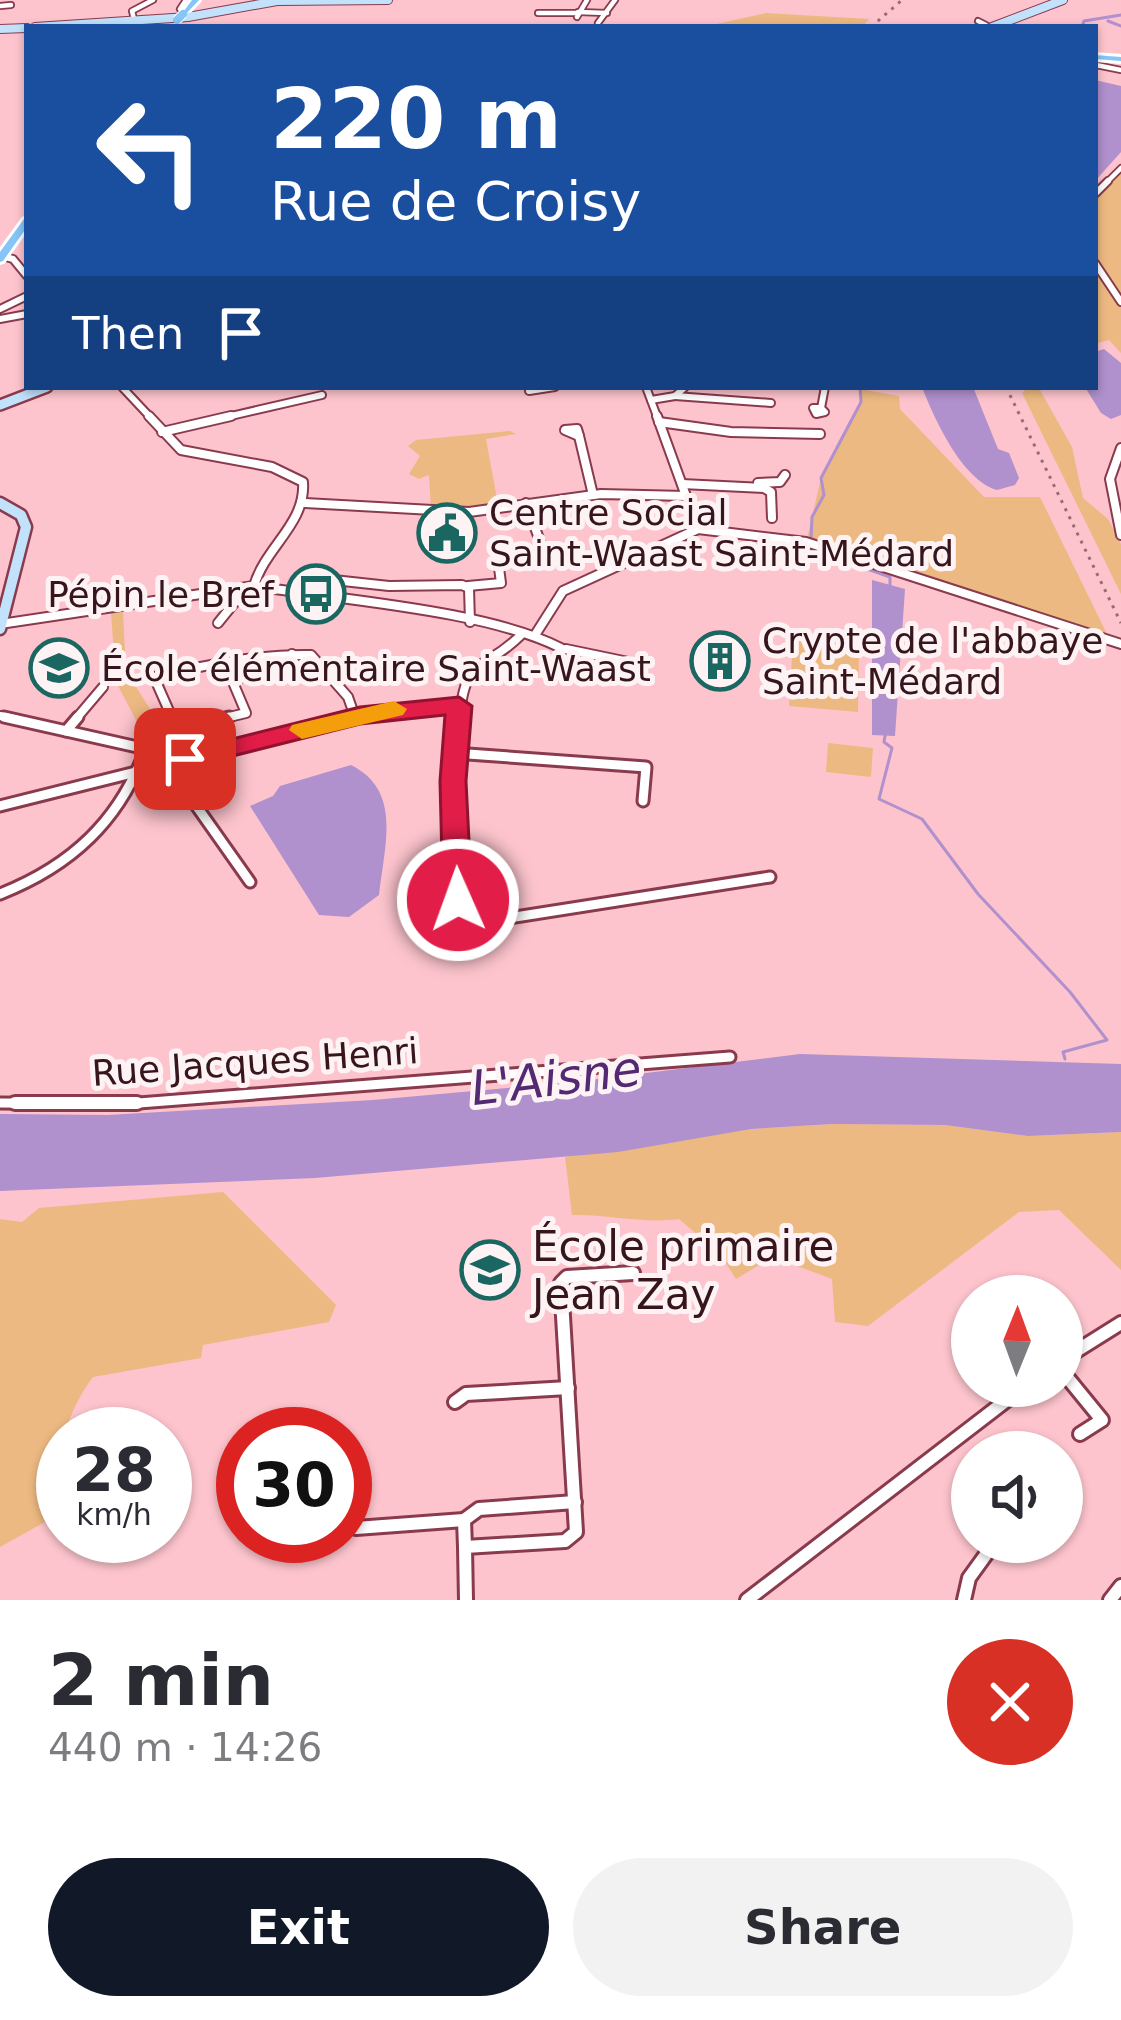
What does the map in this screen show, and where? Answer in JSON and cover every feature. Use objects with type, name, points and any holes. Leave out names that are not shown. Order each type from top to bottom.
[{"type":"main road","points":[[179,19],[196,0]]},
{"type":"main road","points":[[75,24],[203,22],[202,15],[277,2],[388,0]]},
{"type":"main road","points":[[993,24],[1063,0]]},
{"type":"main road","points":[[1,257],[24,224]]},
{"type":"main road","points":[[0,405],[38,390]]},
{"type":"main road","points":[[0,626],[26,527],[21,515],[1,505]]},
{"type":"street","points":[[134,20],[132,11],[152,0]]},
{"type":"street","points":[[179,19],[186,0]]},
{"type":"street","points":[[578,14],[587,0]]},
{"type":"street","points":[[598,23],[615,0]]},
{"type":"street","points":[[0,6],[11,4]]},
{"type":"street","points":[[538,13],[607,13]]},
{"type":"street","points":[[1098,191],[1121,168]]},
{"type":"street","points":[[1098,268],[1121,302]]},
{"type":"street","points":[[125,390],[174,446],[193,455],[285,470],[303,482],[304,503],[266,557],[254,586]]},
{"type":"street","points":[[647,390],[698,529]]},
{"type":"street","points":[[675,396],[682,390]]},
{"type":"street","points":[[821,408],[824,390]]},
{"type":"street","points":[[162,432],[322,395]]},
{"type":"street","points":[[651,400],[675,396],[771,403]]},
{"type":"street","points":[[659,422],[731,432],[820,434]]},
{"type":"street","points":[[579,436],[593,495]]},
{"type":"street","points":[[1121,448],[1114,456],[1110,491],[1121,535]]},
{"type":"street","points":[[681,482],[772,484],[785,475]]},
{"type":"street","points":[[681,482],[764,488],[771,492],[772,518]]},
{"type":"street","points":[[304,503],[448,512],[593,495],[686,496]]},
{"type":"street","points":[[526,503],[541,544]]},
{"type":"street","points":[[535,635],[563,591],[698,529],[806,542],[1121,644]]},
{"type":"street","points":[[305,577],[466,586],[501,583],[499,568]]},
{"type":"street","points":[[336,600],[348,580]]},
{"type":"street","points":[[0,626],[254,586],[535,635],[564,648],[643,664]]},
{"type":"street","points":[[466,586],[470,622]]},
{"type":"street","points":[[218,623],[238,591]]},
{"type":"street","points":[[522,634],[503,653],[469,671],[459,706],[454,753],[458,926],[770,877]]},
{"type":"street","points":[[231,681],[283,668],[292,654]]},
{"type":"street","points":[[250,882],[200,812],[181,759],[185,747],[154,677],[224,661],[311,655],[348,697],[355,717]]},
{"type":"street","points":[[176,730],[246,713],[224,661]]},
{"type":"street","points":[[66,731],[103,687]]},
{"type":"street","points":[[0,806],[355,717],[459,706]]},
{"type":"street","points":[[0,716],[181,759]]},
{"type":"street","points":[[0,894],[32,881],[86,846],[121,806],[146,748]]},
{"type":"street","points":[[454,753],[649,762],[643,801]]},
{"type":"street","name":"Rue Jacques Henri","points":[[0,1103],[126,1104],[730,1057]]},
{"type":"street","points":[[465,1547],[566,1541],[576,1532],[561,1282],[567,1277],[633,1273]]},
{"type":"street","points":[[1083,1346],[1121,1322]]},
{"type":"street","points":[[455,1402],[466,1394],[568,1388]]},
{"type":"street","points":[[1083,1397],[1102,1420],[1083,1432]]},
{"type":"street","points":[[748,1600],[998,1407]]},
{"type":"street","points":[[372,1527],[464,1520],[479,1510],[575,1502]]},
{"type":"street","points":[[464,1520],[466,1600]]},
{"type":"street","points":[[964,1600],[977,1563]]},
{"type":"street","points":[[1110,1600],[1121,1586]]},
{"type":"shaded area","points":[[766,13],[869,19],[865,24],[716,24]]},
{"type":"shaded area","points":[[1098,81],[1121,86],[1121,152],[1098,178]]},
{"type":"shaded area","points":[[1121,173],[1121,353],[1109,340],[1098,343],[1098,197]]},
{"type":"shaded area","points":[[1104,349],[1121,363],[1121,415],[1111,419],[1101,413],[1087,390],[1098,390],[1098,351]]},
{"type":"shaded area","points":[[860,390],[899,396],[900,409],[984,497],[1040,497],[1107,634],[807,539],[821,478],[861,403]]},
{"type":"shaded area","points":[[923,390],[974,390],[998,449],[1009,453],[1019,478],[1015,485],[997,490],[972,474]]},
{"type":"shaded area","points":[[1040,390],[1072,447],[1083,498],[1108,519],[1121,544],[1121,594],[1022,393]]},
{"type":"shaded area","points":[[516,434],[486,439],[498,504],[431,509],[429,475],[419,479],[409,474],[420,456],[408,446],[416,440]]},
{"type":"shaded area","points":[[872,580],[905,589],[895,736],[872,735]]},
{"type":"shaded area","points":[[123,612],[126,671],[174,747],[147,741],[116,682],[111,613]]},
{"type":"shaded area","points":[[793,640],[859,645],[858,712],[789,706]]},
{"type":"shaded area","points":[[828,743],[873,748],[871,777],[826,772]]},
{"type":"shaded area","points":[[351,765],[378,789],[384,805],[386,839],[379,895],[349,917],[319,915],[250,806],[273,796],[280,786]]},
{"type":"shaded area","points":[[800,1054],[1121,1064],[1121,1132],[1028,1136],[945,1125],[832,1124],[751,1129],[618,1152],[315,1178],[0,1191],[0,1114],[108,1115],[373,1100]]},
{"type":"shaded area","points":[[945,1125],[1028,1136],[1121,1132],[1121,1270],[1059,1210],[1019,1212],[868,1326],[835,1322],[832,1279],[766,1248],[761,1264],[736,1279],[720,1254],[679,1219],[572,1215],[565,1157],[751,1129]]},
{"type":"shaded area","points":[[223,1192],[336,1305],[329,1322],[203,1345],[201,1358],[93,1377],[75,1407],[36,1407],[36,1527],[0,1547],[0,1219],[22,1222],[39,1208]]},
{"type":"waterway","points":[[1083,24],[1121,15]]},
{"type":"waterway","points":[[1108,21],[1121,26]]},
{"type":"waterway","points":[[811,540],[812,517],[824,495],[821,478],[861,402],[860,390]]},
{"type":"waterway","points":[[810,549],[890,577],[890,588]]},
{"type":"waterway","points":[[885,736],[884,742],[892,748],[879,799],[922,819],[978,894],[1070,992],[1107,1040],[1063,1052],[1065,1059]]},
{"type":"railway","points":[[874,24],[902,0]]},
{"type":"railway","points":[[1007,390],[1121,623]]},
{"type":"slow traffic","points":[[302,730],[394,709]]},
{"type":"place","name":"Centre Social Saint-Waast Saint-Médard","points":[[447,533]]},
{"type":"place","name":"Pépin le Bref","points":[[316,594]]},
{"type":"place","name":"Crypte de l'abbaye Saint-Médard","points":[[720,661]]},
{"type":"place","name":"École élémentaire Saint-Waast","points":[[59,668]]},
{"type":"place","name":"École primaire Jean Zay","points":[[490,1270]]},
{"type":"route","points":[[185,759],[393,709],[459,706],[453,781],[458,900]]},
{"type":"water label","name":"L'Aisne","points":[[556,1078]]}]
